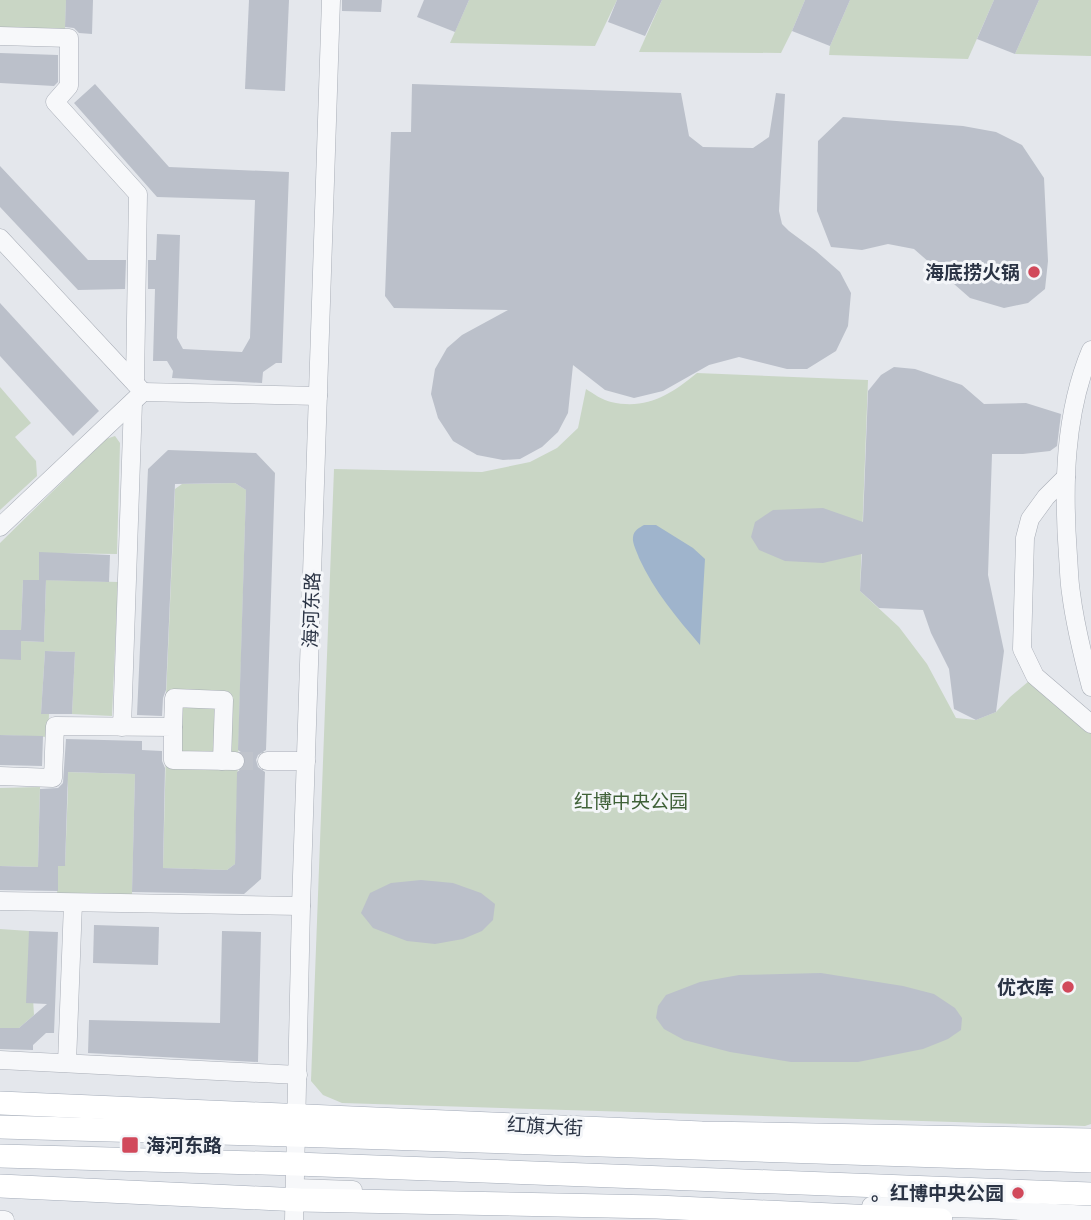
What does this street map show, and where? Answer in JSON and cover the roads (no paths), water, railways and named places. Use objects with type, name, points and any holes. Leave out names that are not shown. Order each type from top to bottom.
[{"type":"main road","name":"红旗大街","points":[[0,1103],[297,1125],[1091,1161]]},
{"type":"main road","name":"红旗大街","points":[[0,1127],[297,1125],[1091,1140]]},
{"type":"main road","points":[[0,1156],[296,1164],[986,1206],[1091,1194]]},
{"type":"main road","points":[[0,1186],[295,1202],[799,1212],[941,1220]]},
{"type":"street","name":"海河东路","points":[[295,1202],[301,906],[331,0]]},
{"type":"street","points":[[0,36],[69,38],[69,86],[55,102],[138,194],[137,392],[122,727]]},
{"type":"street","points":[[0,239],[137,392]]},
{"type":"street","points":[[1091,350],[1074,404],[1066,462],[1065,522],[1070,593],[1091,687]]},
{"type":"street","points":[[0,527],[137,392],[318,396]]},
{"type":"street","points":[[1066,477],[1046,497],[1030,519],[1025,538],[1022,649],[1035,676],[1091,724]]},
{"type":"street","points":[[174,698],[224,700],[228,761],[173,760],[173,727],[174,698]]},
{"type":"street","points":[[0,776],[53,778],[55,726],[173,727]]},
{"type":"street","points":[[267,761],[306,761]]},
{"type":"street","points":[[0,901],[301,906]]},
{"type":"street","points":[[67,1063],[72,902]]},
{"type":"street","points":[[0,1060],[298,1075]]},
{"type":"street","points":[[799,1212],[986,1206],[1091,1215]]},
{"type":"street","points":[[0,1220],[5,1220]]},
{"type":"water","points":[[644,525],[656,525],[693,548],[705,559],[700,645],[659,593],[639,558],[633,537]]},
{"type":"tunnel","points":[[235,761],[267,761]]},
{"type":"place","name":"海底捞火锅","points":[[1034,272]]},
{"type":"place","name":"优衣库","points":[[1068,987]]},
{"type":"place","name":"海河东路","points":[[130,1145]]},
{"type":"place","name":"。红博中央公园","points":[[1018,1193]]},
{"type":"park label","name":"红博中央公园","points":[[631,801]]}]
